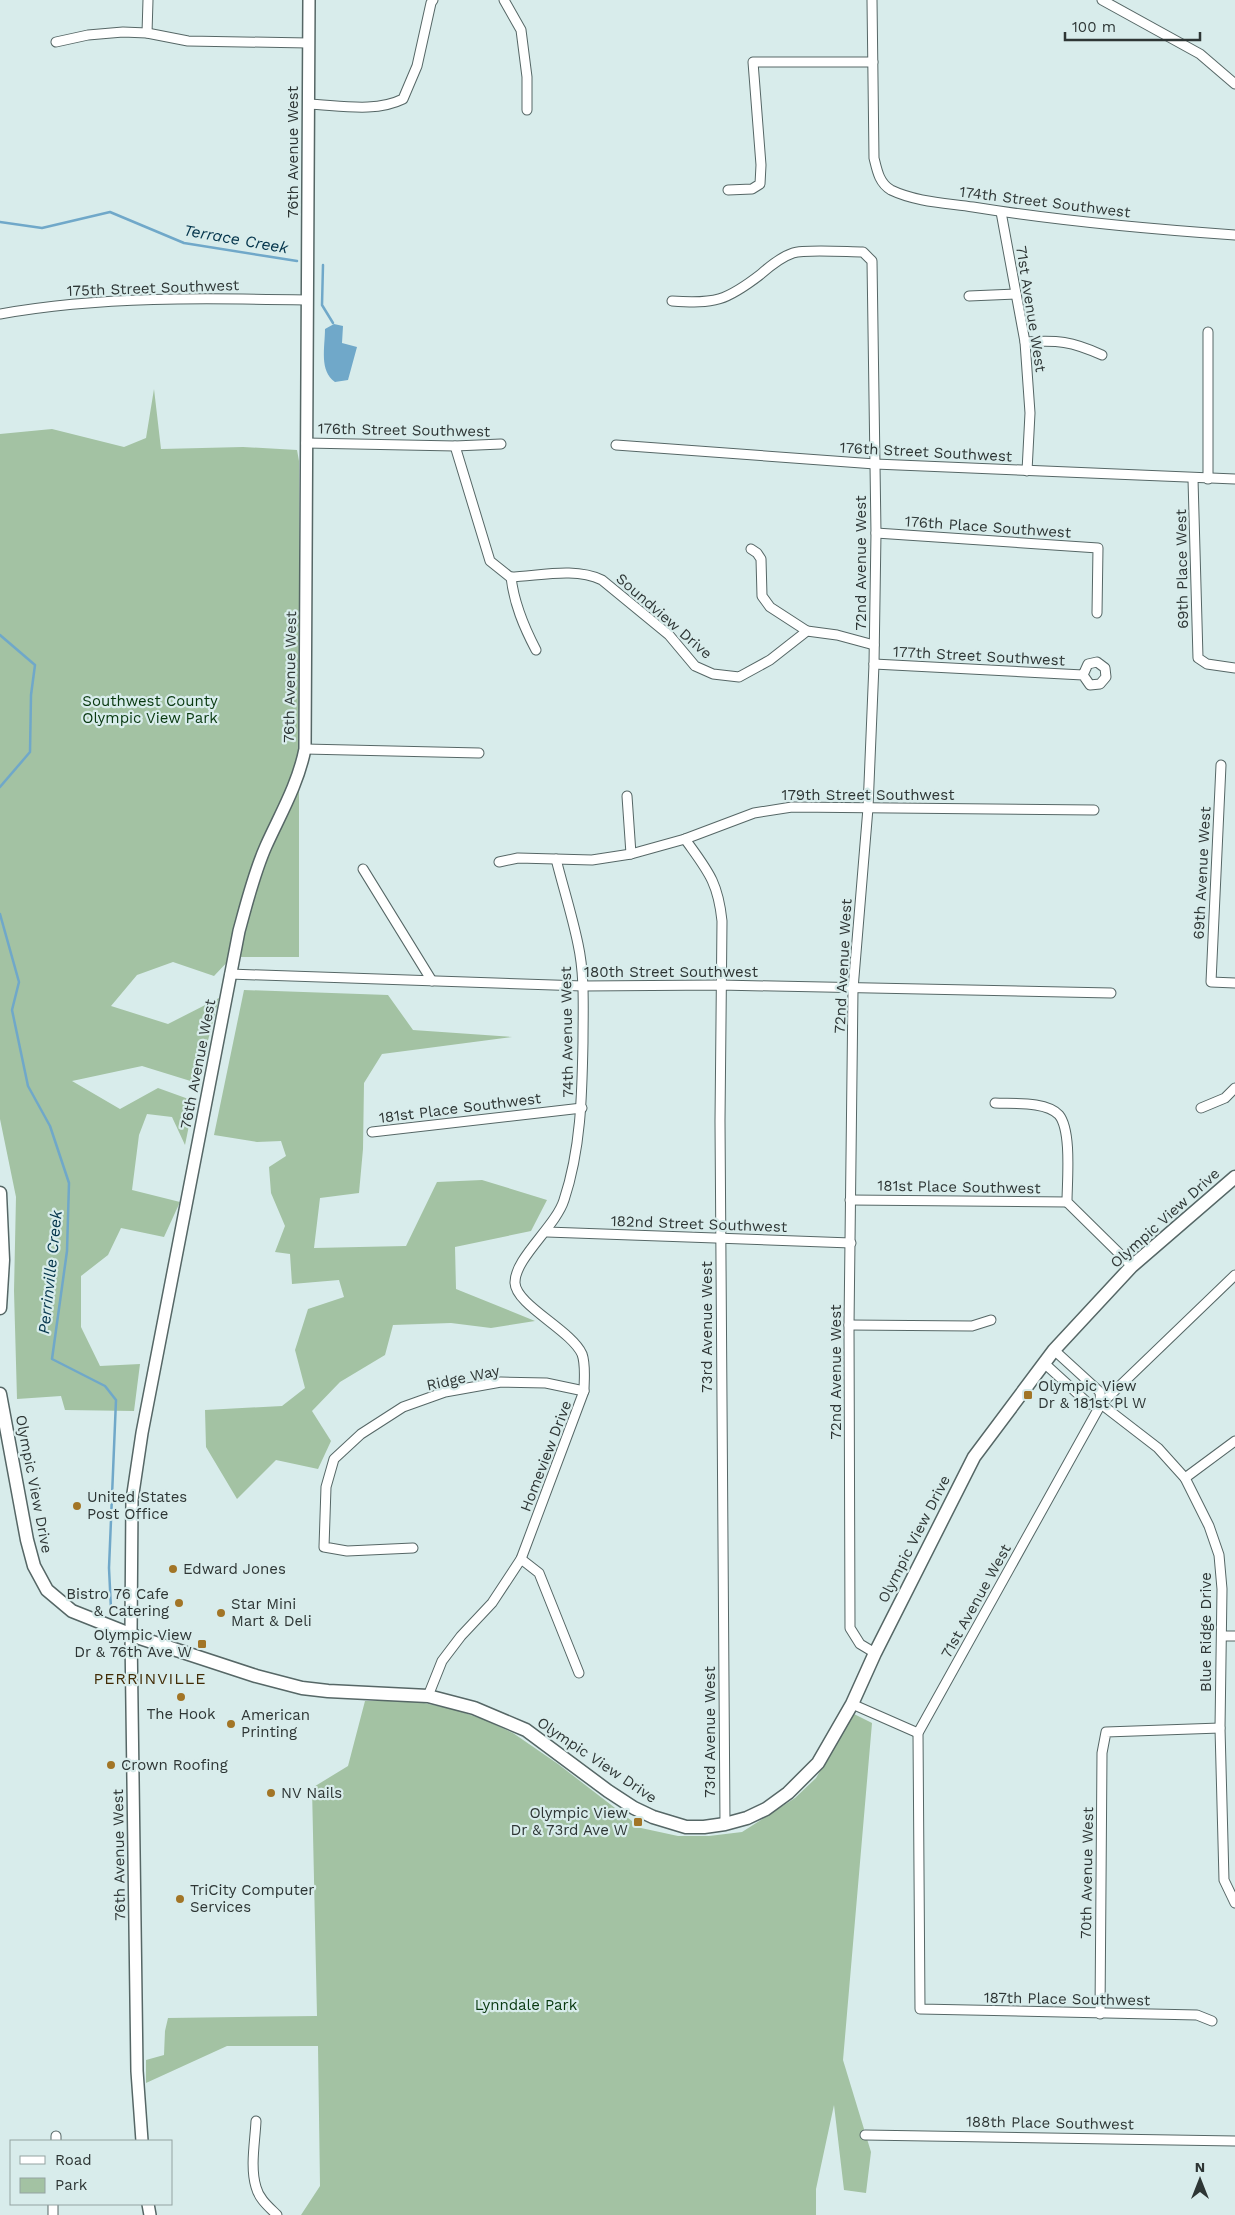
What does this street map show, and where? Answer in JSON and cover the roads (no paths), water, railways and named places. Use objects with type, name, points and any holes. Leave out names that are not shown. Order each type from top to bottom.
[{"type":"main road","name":"Olympic View Drive","points":[[0,1394],[27,1540],[38,1577],[51,1595],[72,1611],[131,1634],[256,1676],[302,1688],[428,1696],[474,1708],[526,1730],[608,1791],[653,1818],[686,1827],[704,1828],[747,1818],[766,1809],[788,1793],[818,1763],[852,1704],[875,1653],[974,1457],[1054,1350],[1132,1266],[1235,1177]]},
{"type":"main road","points":[[0,1193],[3,1243],[0,1308]]},
{"type":"street","points":[[147,33],[148,0]]},
{"type":"street","name":"76th Avenue West","points":[[142,2140],[137,2071],[131,1634],[133,1490],[239,931],[259,865],[293,791],[305,749],[309,0]]},
{"type":"street","points":[[308,104],[379,106],[392,104],[403,99],[417,66],[433,0]]},
{"type":"street","points":[[504,0],[521,30],[527,77],[527,110]]},
{"type":"street","points":[[728,190],[752,190],[760,184],[761,165],[753,62],[873,62],[872,0]]},
{"type":"street","points":[[1102,0],[1200,54],[1235,84]]},
{"type":"street","points":[[56,42],[104,33],[147,33],[188,41],[308,43]]},
{"type":"street","name":"174th Street Southwest","points":[[873,62],[874,158],[878,178],[889,189],[914,198],[1001,212],[1152,229],[1235,235]]},
{"type":"street","name":"71st Avenue West","points":[[1001,212],[1025,342],[1030,413],[1027,471]]},
{"type":"street","name":"72nd Avenue West","points":[[672,301],[702,303],[720,300],[740,291],[776,262],[794,252],[863,252],[872,260],[874,270],[876,533],[874,664],[868,808],[853,988],[849,1325],[850,1628],[860,1644],[875,1653]]},
{"type":"street","points":[[970,296],[1016,294]]},
{"type":"street","name":"175th Street Southwest","points":[[0,314],[41,307],[110,300],[307,300]]},
{"type":"street","points":[[1208,332],[1208,479]]},
{"type":"street","points":[[1025,342],[1058,340],[1102,355]]},
{"type":"street","name":"176th Street Southwest","points":[[306,443],[455,446],[501,444]]},
{"type":"street","name":"176th Street Southwest","points":[[616,445],[875,464],[1193,479],[1235,479]]},
{"type":"street","points":[[455,446],[490,561],[511,577],[513,594],[524,626],[536,650]]},
{"type":"street","name":"69th Place West","points":[[1193,479],[1198,658],[1207,664],[1235,668]]},
{"type":"street","name":"176th Place Southwest","points":[[876,533],[1098,548],[1097,613]]},
{"type":"street","points":[[751,549],[758,553],[761,559],[762,596],[770,607],[807,631],[837,635],[874,645]]},
{"type":"street","name":"Soundview Drive","points":[[511,577],[573,573],[590,575],[602,580],[669,635],[695,666],[712,674],[739,677],[770,660],[807,631]]},
{"type":"street","name":"177th Street Southwest","points":[[874,664],[1083,675]]},
{"type":"street","points":[[305,749],[479,753]]},
{"type":"street","name":"69th Avenue West","points":[[1221,765],[1211,982],[1235,983]]},
{"type":"street","points":[[628,796],[631,854]]},
{"type":"street","name":"179th Street Southwest","points":[[499,862],[518,858],[592,860],[631,854],[685,839],[754,813],[782,808],[1094,810]]},
{"type":"street","name":"73rd Avenue West","points":[[685,839],[712,878],[720,900],[722,921],[720,985],[720,1240],[725,1824]]},
{"type":"street","name":"74th Avenue West","points":[[547,1232],[564,1202],[572,1169],[582,1108],[583,986],[578,944],[556,859]]},
{"type":"street","points":[[363,869],[432,981]]},
{"type":"street","name":"180th Street Southwest","points":[[230,974],[583,986],[720,985],[1111,994]]},
{"type":"street","points":[[1201,1108],[1225,1098],[1235,1088]]},
{"type":"street","points":[[996,1103],[1041,1106],[1058,1114],[1064,1126],[1068,1156],[1066,1202],[1132,1266]]},
{"type":"street","name":"181st Place Southwest","points":[[372,1132],[582,1108]]},
{"type":"street","name":"181st Place Southwest","points":[[850,1200],[1066,1202]]},
{"type":"street","name":"182nd Street Southwest","points":[[547,1232],[720,1240],[851,1243]]},
{"type":"street","name":"Homeview Drive","points":[[428,1696],[442,1662],[461,1636],[492,1603],[521,1559],[584,1392],[584,1369],[581,1353],[563,1332],[519,1296],[515,1285],[516,1271],[547,1232]]},
{"type":"street","name":"71st Avenue West","points":[[920,2009],[918,1733],[1101,1404],[1235,1275]]},
{"type":"street","points":[[849,1325],[972,1326],[991,1320]]},
{"type":"street","name":"Blue Ridge Drive","points":[[1054,1350],[1100,1392],[1101,1404]]},
{"type":"street","name":"Blue Ridge Drive","points":[[1044,1363],[1089,1404],[1101,1404],[1158,1448],[1185,1478],[1209,1526],[1219,1555],[1222,1589],[1220,1728],[1224,1880],[1235,1903]]},
{"type":"street","name":"Ridge Way","points":[[413,1548],[347,1551],[324,1547],[326,1487],[334,1459],[361,1434],[403,1407],[445,1392],[501,1382],[546,1383],[584,1392]]},
{"type":"street","points":[[1185,1478],[1235,1441]]},
{"type":"street","points":[[521,1559],[539,1573],[579,1673]]},
{"type":"street","points":[[1222,1636],[1235,1636]]},
{"type":"street","points":[[852,1704],[918,1733]]},
{"type":"street","name":"70th Avenue West","points":[[1100,2014],[1102,1753],[1106,1732],[1220,1728]]},
{"type":"street","name":"187th Place Southwest","points":[[920,2009],[1197,2015],[1212,2021]]},
{"type":"street","points":[[256,2120],[254,2164],[256,2188],[264,2202],[277,2215]]},
{"type":"street","name":"188th Place Southwest","points":[[865,2135],[1235,2141]]},
{"type":"water","points":[[334,324],[343,326],[342,343],[357,347],[348,380],[335,382],[327,372],[324,358],[325,329]]},
{"type":"waterway","name":"Terrace Creek","points":[[0,222],[42,228],[110,212],[184,243],[297,261]]},
{"type":"waterway","name":"Terrace Creek","points":[[323,265],[322,305],[333,323]]},
{"type":"waterway","name":"Perrinville Creek","points":[[0,635],[35,665],[31,695],[30,752],[0,787]]},
{"type":"waterway","name":"Perrinville Creek","points":[[0,914],[19,982],[12,1010],[28,1086],[50,1126],[69,1183],[67,1251],[52,1359],[105,1386],[116,1400],[109,1568],[111,1609]]},
{"type":"place","name":"Olympic View Dr & 181st Pl W","points":[[1028,1395]]},
{"type":"place","name":"United States Post Office","points":[[77,1506]]},
{"type":"place","name":"Edward Jones","points":[[173,1569]]},
{"type":"place","name":"Bistro 76 Cafe & Catering","points":[[179,1603]]},
{"type":"place","name":"Star Mini Mart & Deli","points":[[221,1613]]},
{"type":"place","name":"Olympic View Dr & 76th Ave W","points":[[202,1644]]},
{"type":"place","name":"The Hook","points":[[181,1697]]},
{"type":"place","name":"American Printing","points":[[231,1724]]},
{"type":"place","name":"Crown Roofing","points":[[111,1765]]},
{"type":"place","name":"NV Nails","points":[[271,1793]]},
{"type":"place","name":"Olympic View Dr & 73rd Ave W","points":[[638,1822]]},
{"type":"place","name":"TriCity Computer Services","points":[[180,1899]]},
{"type":"district","name":"PERRINVILLE","points":[[150,1678]]},
{"type":"park label","name":"Southwest County Olympic View Park","points":[[150,710]]},
{"type":"park label","name":"Lynndale Park","points":[[526,2005]]}]
